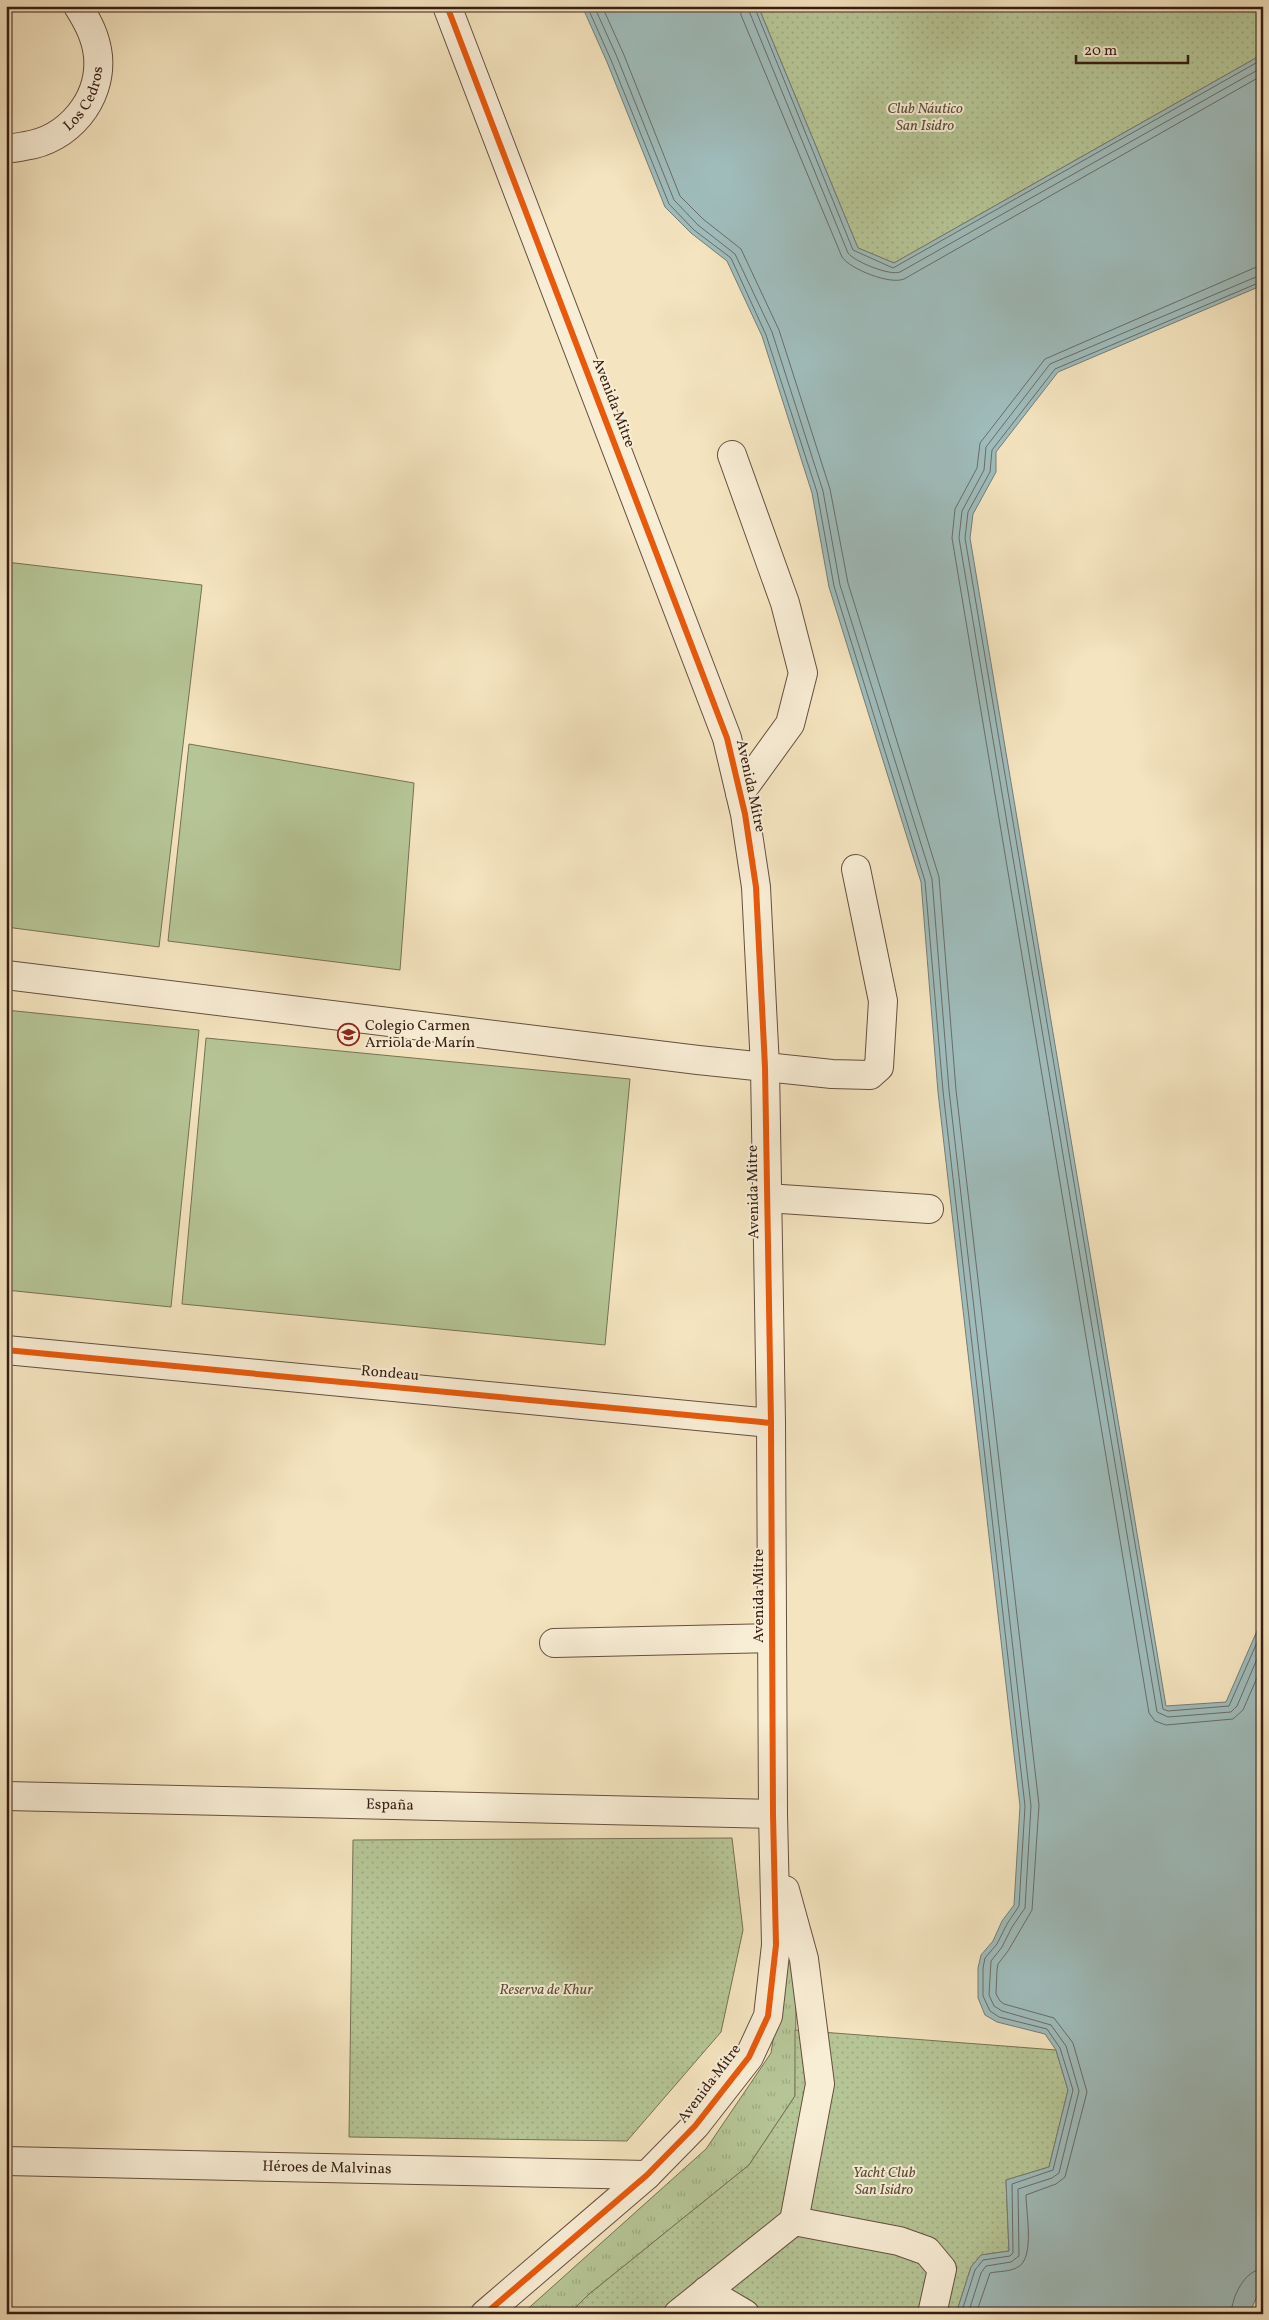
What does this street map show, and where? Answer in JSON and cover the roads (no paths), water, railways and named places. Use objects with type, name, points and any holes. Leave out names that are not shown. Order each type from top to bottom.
[{"type":"street","name":"Los Cedros","points":[[6,148],[39,144],[64,131],[84,110],[95,85],[98,56],[92,28],[78,6]]},
{"type":"street","name":"Avenida Mitre","points":[[447,6],[727,738],[745,814],[756,887],[765,1068],[771,1423],[773,1851],[776,1946],[768,2016],[749,2057],[725,2090],[695,2126],[648,2176],[485,2314]]},
{"type":"street","points":[[732,455],[785,603],[803,673],[790,724],[740,793]]},
{"type":"street","points":[[6,975],[765,1068],[870,1075],[879,1067],[882,1001],[856,869]]},
{"type":"street","points":[[767,1198],[929,1209]]},
{"type":"street","name":"Rondeau","points":[[6,1350],[771,1423]]},
{"type":"street","points":[[554,1643],[772,1638]]},
{"type":"street","name":"España","points":[[6,1796],[773,1814]]},
{"type":"street","points":[[678,2314],[794,2221],[820,2084],[804,1959],[773,1851]]},
{"type":"street","name":"Héroes de Malvinas","points":[[6,2161],[648,2176]]},
{"type":"street","points":[[794,2221],[899,2241],[927,2251],[942,2269],[932,2314]]},
{"type":"street","points":[[706,2291],[745,2314]]},
{"type":"water","points":[[582,6],[758,6],[858,248],[894,263],[1263,54],[1263,285],[1058,372],[996,452],[996,472],[973,514],[970,538],[1166,1706],[1226,1702],[1263,1617],[1263,2283],[1249,2314],[956,2314],[971,2267],[981,2255],[1009,2251],[1006,2180],[1049,2167],[1068,2090],[1056,2050],[1045,2034],[997,2022],[985,2015],[978,1998],[978,1968],[981,1955],[993,1941],[1002,1921],[1014,1905],[1020,1806],[938,1092],[921,882],[829,587],[812,493],[762,336],[727,261],[691,233],[665,207],[607,62]]},
{"type":"place","name":"Colegio Carmen Arriola de Marín","points":[[349,1035]]},
{"type":"park label","name":"Club Náutico San Isidro","points":[[925,118]]},
{"type":"park label","name":"Reserva de Khur","points":[[546,1990]]},
{"type":"park label","name":"Yacht Club San Isidro","points":[[884,2182]]}]
